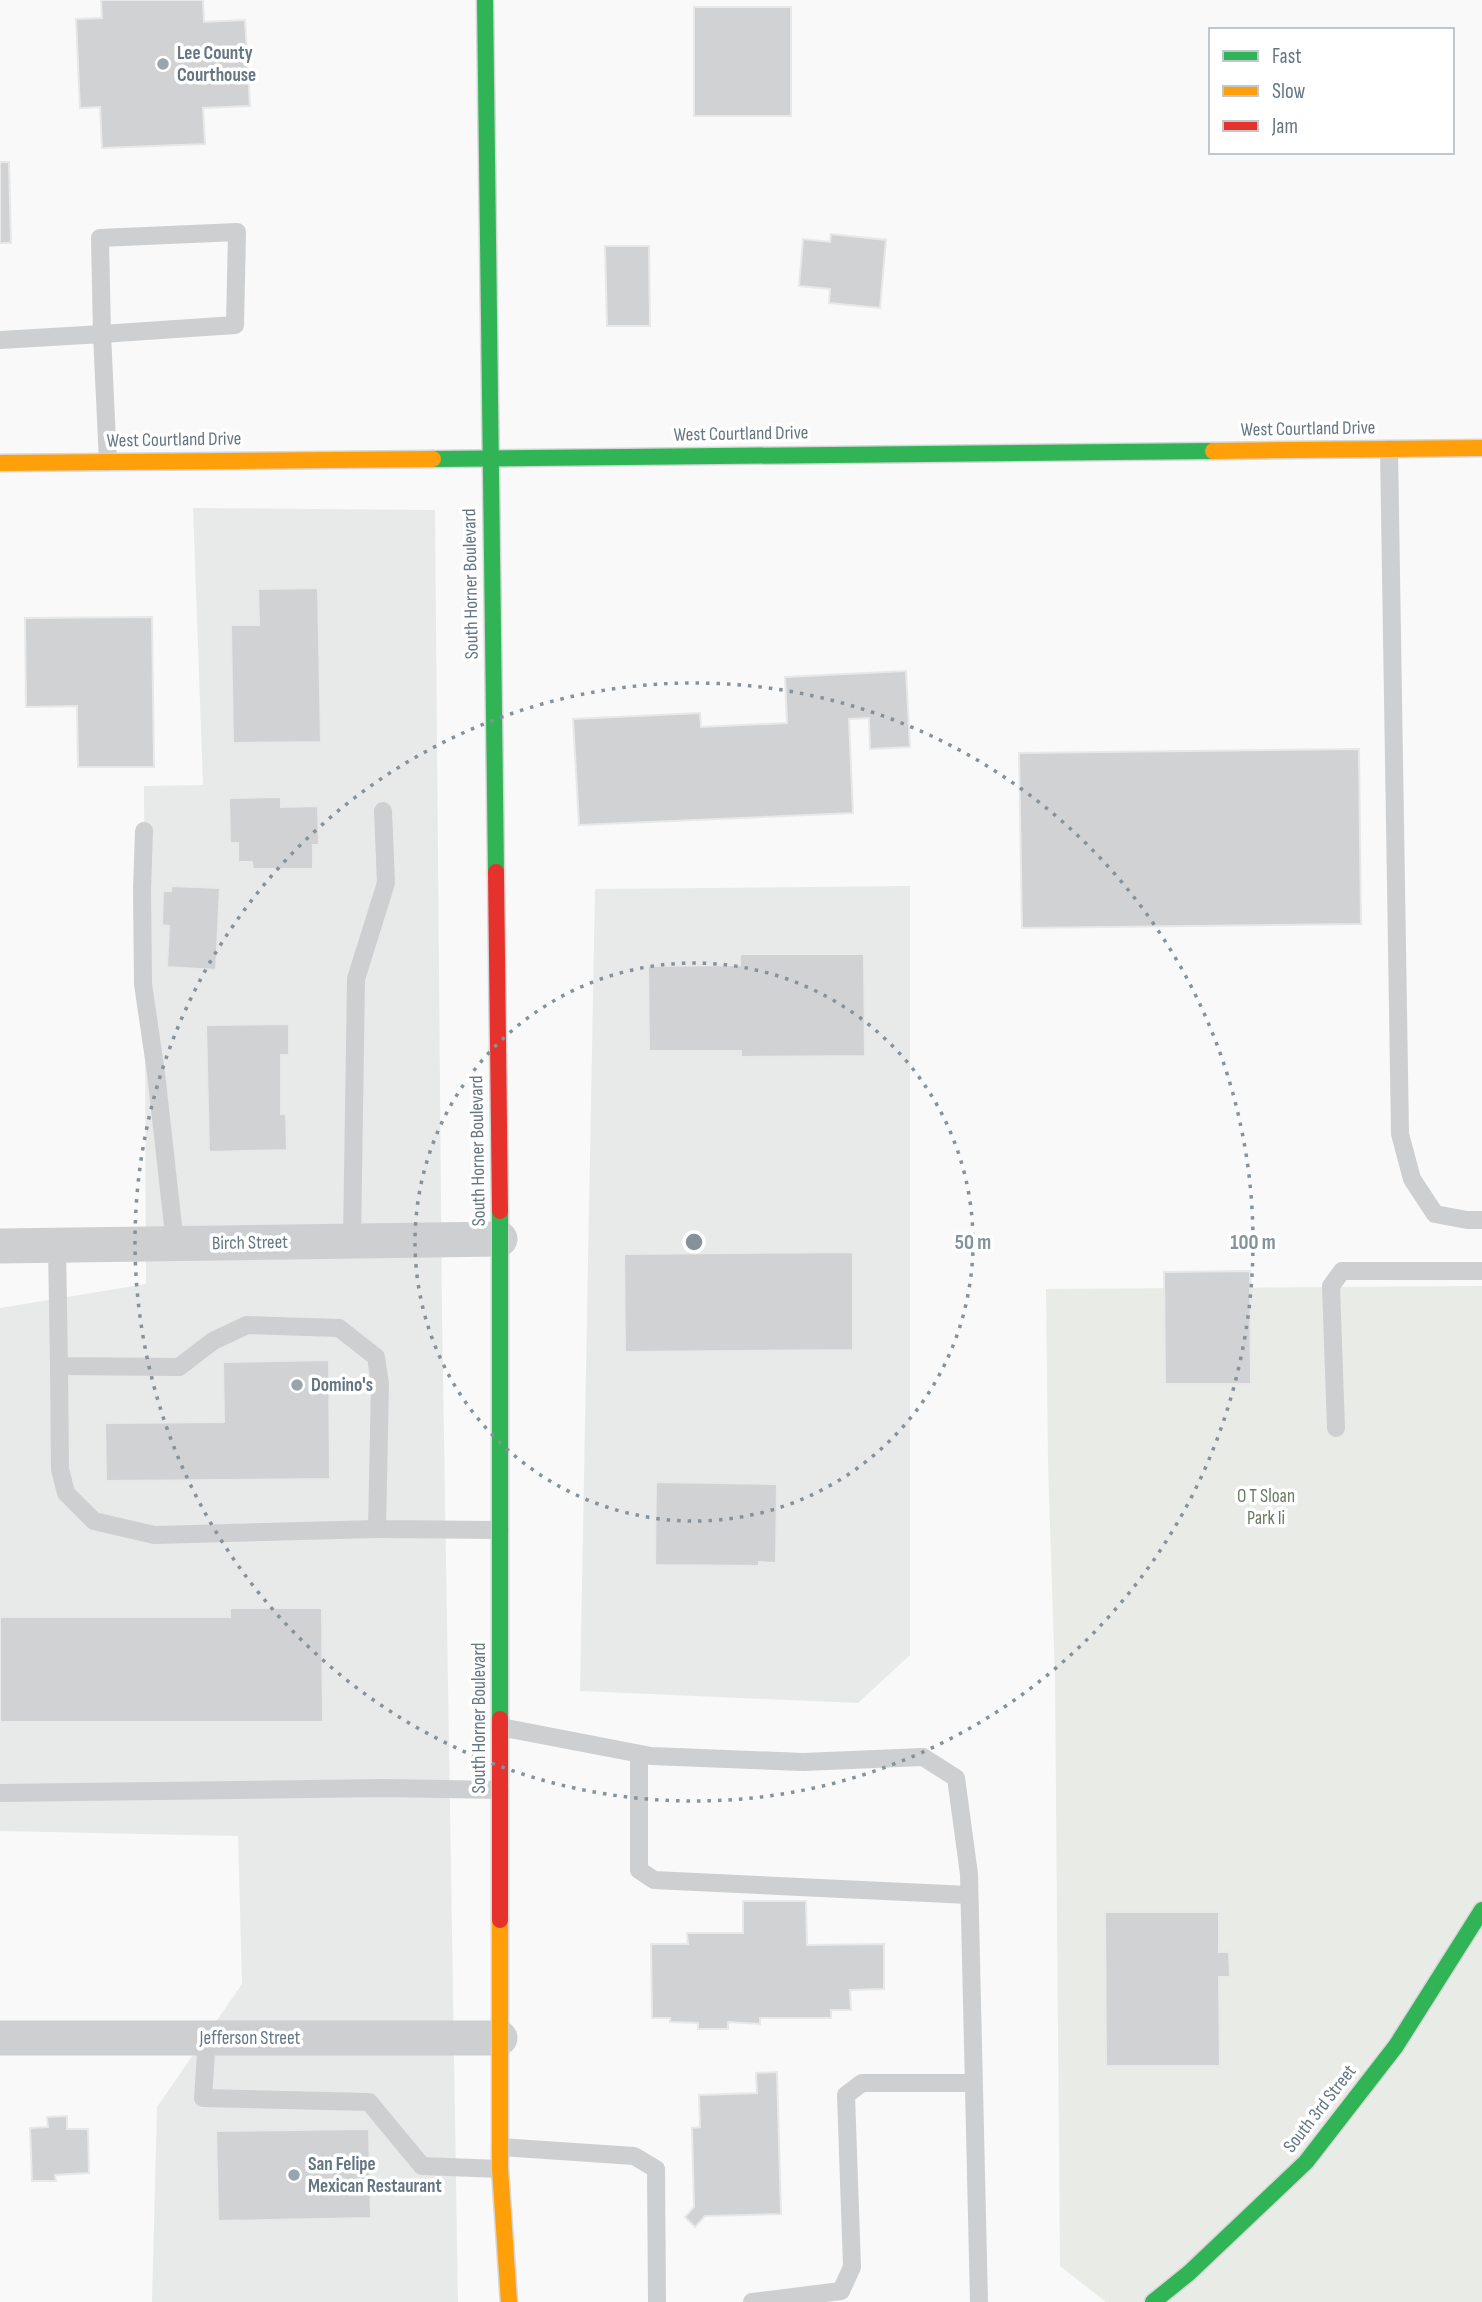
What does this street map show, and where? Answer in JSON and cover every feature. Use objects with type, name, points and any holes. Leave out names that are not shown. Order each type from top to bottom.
[{"type":"main road","name":"South Horner Boulevard","points":[[485,0],[500,1239],[500,2169],[509,2302]]},
{"type":"main road","name":"West Courtland Drive","points":[[0,463],[1482,448]]},
{"type":"main road","name":"South 3rd Street","points":[[1153,2302],[1189,2273],[1306,2162],[1396,2046],[1482,1910]]},
{"type":"street","name":"Birch Street","points":[[0,1246],[500,1239]]},
{"type":"street","name":"Jefferson Street","points":[[0,2038],[500,2038]]},
{"type":"lane","points":[[0,340],[102,334],[235,325],[237,232],[100,238],[102,334],[108,462]]},
{"type":"lane","points":[[1389,449],[1400,1134],[1412,1179],[1435,1214],[1482,1220]]},
{"type":"lane","points":[[352,1241],[356,979],[386,883],[383,811]]},
{"type":"lane","points":[[144,831],[143,984],[175,1244]]},
{"type":"lane","points":[[57,1245],[60,1469],[66,1493],[93,1521],[154,1535],[377,1529],[500,1530]]},
{"type":"lane","points":[[1336,1428],[1331,1286],[1342,1271],[1482,1271]]},
{"type":"lane","points":[[59,1366],[179,1367],[213,1340],[247,1325],[338,1328],[376,1357],[380,1384],[377,1529]]},
{"type":"lane","points":[[500,1727],[639,1754],[803,1762],[923,1757],[956,1778],[969,1874],[979,2302]]},
{"type":"lane","points":[[639,1754],[639,1870],[654,1880],[969,1895]]},
{"type":"lane","points":[[0,1793],[384,1788],[500,1790]]},
{"type":"lane","points":[[207,2038],[204,2098],[369,2102],[422,2166],[500,2169]]},
{"type":"lane","points":[[752,2302],[841,2291],[852,2267],[846,2095],[862,2083],[973,2082]]},
{"type":"lane","points":[[500,2147],[634,2156],[656,2169],[657,2302]]},
{"type":"shaded area","points":[[193,508],[435,510],[442,1313],[458,2302],[152,2302],[157,2107],[242,1984],[238,1836],[0,1831],[0,1308],[146,1284],[144,786],[203,785]]},
{"type":"shaded area","points":[[910,886],[910,1655],[858,1703],[580,1691],[595,889]]},
{"type":"green space","name":"O T Sloan Park Ii","points":[[1482,1286],[1482,2302],[1106,2302],[1060,2266],[1055,1679],[1046,1289]]},
{"type":"building","name":"Lee County Courthouse","points":[[101,0],[203,0],[204,22],[245,20],[250,106],[203,108],[205,144],[102,148],[100,107],[80,108],[76,19],[102,18]]},
{"type":"building","points":[[694,7],[791,7],[791,116],[694,116]]},
{"type":"building","points":[[0,162],[9,162],[11,243],[0,243]]},
{"type":"building","points":[[831,234],[886,240],[880,308],[829,303],[830,289],[799,286],[803,239],[830,242]]},
{"type":"building","points":[[605,246],[649,246],[650,326],[607,326]]},
{"type":"building","points":[[318,588],[321,742],[233,743],[231,625],[259,625],[258,589]]},
{"type":"building","points":[[152,617],[154,767],[78,767],[77,706],[26,707],[25,618]]},
{"type":"building","points":[[906,671],[910,747],[870,749],[869,718],[849,719],[853,813],[579,825],[573,719],[700,713],[701,727],[787,723],[785,677]]},
{"type":"building","points":[[1359,749],[1361,924],[1022,928],[1019,753]]},
{"type":"building","points":[[281,797],[281,807],[318,806],[319,845],[313,845],[313,869],[253,869],[252,862],[238,862],[238,843],[230,843],[229,798]]},
{"type":"building","points":[[171,886],[220,888],[216,970],[167,967],[169,926],[162,925],[163,891],[171,891]]},
{"type":"building","points":[[740,954],[864,954],[865,1056],[741,1057],[741,1051],[649,1051],[648,966],[740,965]]},
{"type":"building","points":[[289,1024],[289,1055],[281,1055],[281,1114],[286,1114],[287,1150],[209,1152],[206,1025]]},
{"type":"building","points":[[853,1252],[853,1350],[625,1352],[624,1254]]},
{"type":"building","points":[[1250,1271],[1251,1384],[1165,1384],[1164,1272]]},
{"type":"building","points":[[329,1360],[330,1479],[106,1481],[105,1423],[224,1422],[223,1362]]},
{"type":"building","points":[[656,1482],[777,1484],[776,1563],[759,1562],[759,1566],[655,1565]]},
{"type":"building","points":[[230,1608],[322,1608],[323,1722],[0,1722],[0,1617],[230,1617]]},
{"type":"building","points":[[743,1901],[806,1901],[807,1945],[884,1944],[884,1989],[850,1990],[851,2010],[831,2010],[831,2018],[760,2018],[760,2024],[728,2022],[728,2029],[698,2029],[698,2023],[652,2018],[651,1944],[688,1944],[687,1933],[743,1933]]},
{"type":"building","points":[[1105,1912],[1219,1912],[1219,1952],[1229,1952],[1230,1977],[1219,1977],[1220,2066],[1106,2066]]},
{"type":"building","points":[[777,2072],[781,2214],[705,2216],[695,2227],[685,2217],[694,2207],[692,2128],[700,2127],[699,2095],[757,2093],[756,2073]]},
{"type":"building","points":[[67,2116],[67,2129],[88,2129],[89,2173],[55,2175],[56,2181],[32,2181],[30,2128],[48,2127],[47,2117]]},
{"type":"building","name":"San Felipe Mexican Restaurant","points":[[369,2129],[371,2218],[218,2221],[216,2131]]},
{"type":"traffic: fast","points":[[485,0],[496,872]]},
{"type":"traffic: fast","points":[[433,459],[1213,451]]},
{"type":"traffic: fast","points":[[500,1211],[500,1719]]},
{"type":"traffic: fast","points":[[1153,2302],[1189,2273],[1306,2162],[1396,2046],[1482,1910]]},
{"type":"traffic: slow","points":[[1213,451],[1482,448]]},
{"type":"traffic: slow","points":[[0,463],[433,459]]},
{"type":"traffic: slow","points":[[500,1920],[500,2169],[509,2302]]},
{"type":"traffic: jam","points":[[496,872],[500,1211]]},
{"type":"traffic: jam","points":[[500,1719],[500,1920]]},
{"type":"place","name":"Lee County Courthouse","points":[[163,64]]},
{"type":"place","name":"Domino's","points":[[297,1385]]},
{"type":"place","name":"San Felipe Mexican Restaurant","points":[[294,2175]]}]
